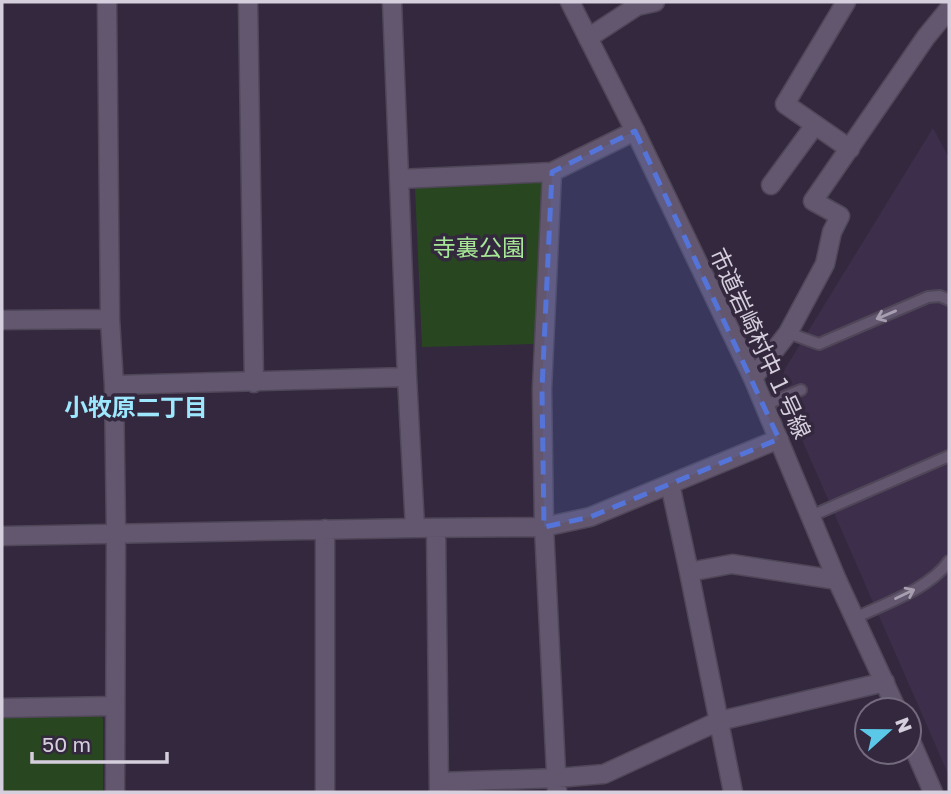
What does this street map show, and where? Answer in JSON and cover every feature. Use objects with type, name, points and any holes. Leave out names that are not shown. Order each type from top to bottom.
[{"type":"street","points":[[107,2],[110,319],[114,385],[116,533],[115,792]]},
{"type":"street","points":[[248,2],[254,383]]},
{"type":"street","points":[[392,2],[415,527]]},
{"type":"street","name":"市道岩崎村中１号線","points":[[570,2],[635,131],[753,379],[837,580],[891,696]]},
{"type":"street","points":[[587,38],[637,4],[655,2]]},
{"type":"street","points":[[846,2],[785,104],[850,149]]},
{"type":"street","points":[[753,379],[788,333],[825,264],[832,232],[840,216],[813,201],[926,37],[949,9]]},
{"type":"street","points":[[771,185],[815,125]]},
{"type":"street","points":[[400,179],[552,172],[635,131]]},
{"type":"street","points":[[552,172],[542,389],[544,527],[557,785]]},
{"type":"street","points":[[2,320],[110,319]]},
{"type":"street","points":[[114,385],[407,377]]},
{"type":"street","points":[[2,536],[415,527],[544,527],[590,517],[779,439]]},
{"type":"street","points":[[670,484],[733,792]]},
{"type":"street","points":[[436,528],[439,787],[557,785],[604,774],[719,721],[885,682]]},
{"type":"street","points":[[325,529],[326,792]]},
{"type":"street","points":[[689,572],[732,564],[837,580]]},
{"type":"street","points":[[2,708],[115,706]]},
{"type":"street","points":[[922,766],[933,792]]},
{"type":"lane","points":[[788,333],[819,344],[928,297],[940,296],[949,300]]},
{"type":"lane","points":[[765,405],[801,390]]},
{"type":"lane","points":[[811,516],[949,456]]},
{"type":"lane","points":[[855,618],[926,584],[943,570],[949,561]]},
{"type":"highlighted area","points":[[635,131],[779,439],[590,517],[544,527],[542,389],[552,172]]},
{"type":"shaded area","points":[[933,128],[949,158],[949,776],[923,717],[923,696],[914,696],[779,387],[785,369]]},
{"type":"green space","name":"寺裏公園","points":[[545,181],[534,344],[422,347],[415,187]]},
{"type":"green space","points":[[99,713],[103,719],[103,792],[2,792],[2,716]]},
{"type":"district","name":"小牧原二丁目","points":[[136,406]]}]
